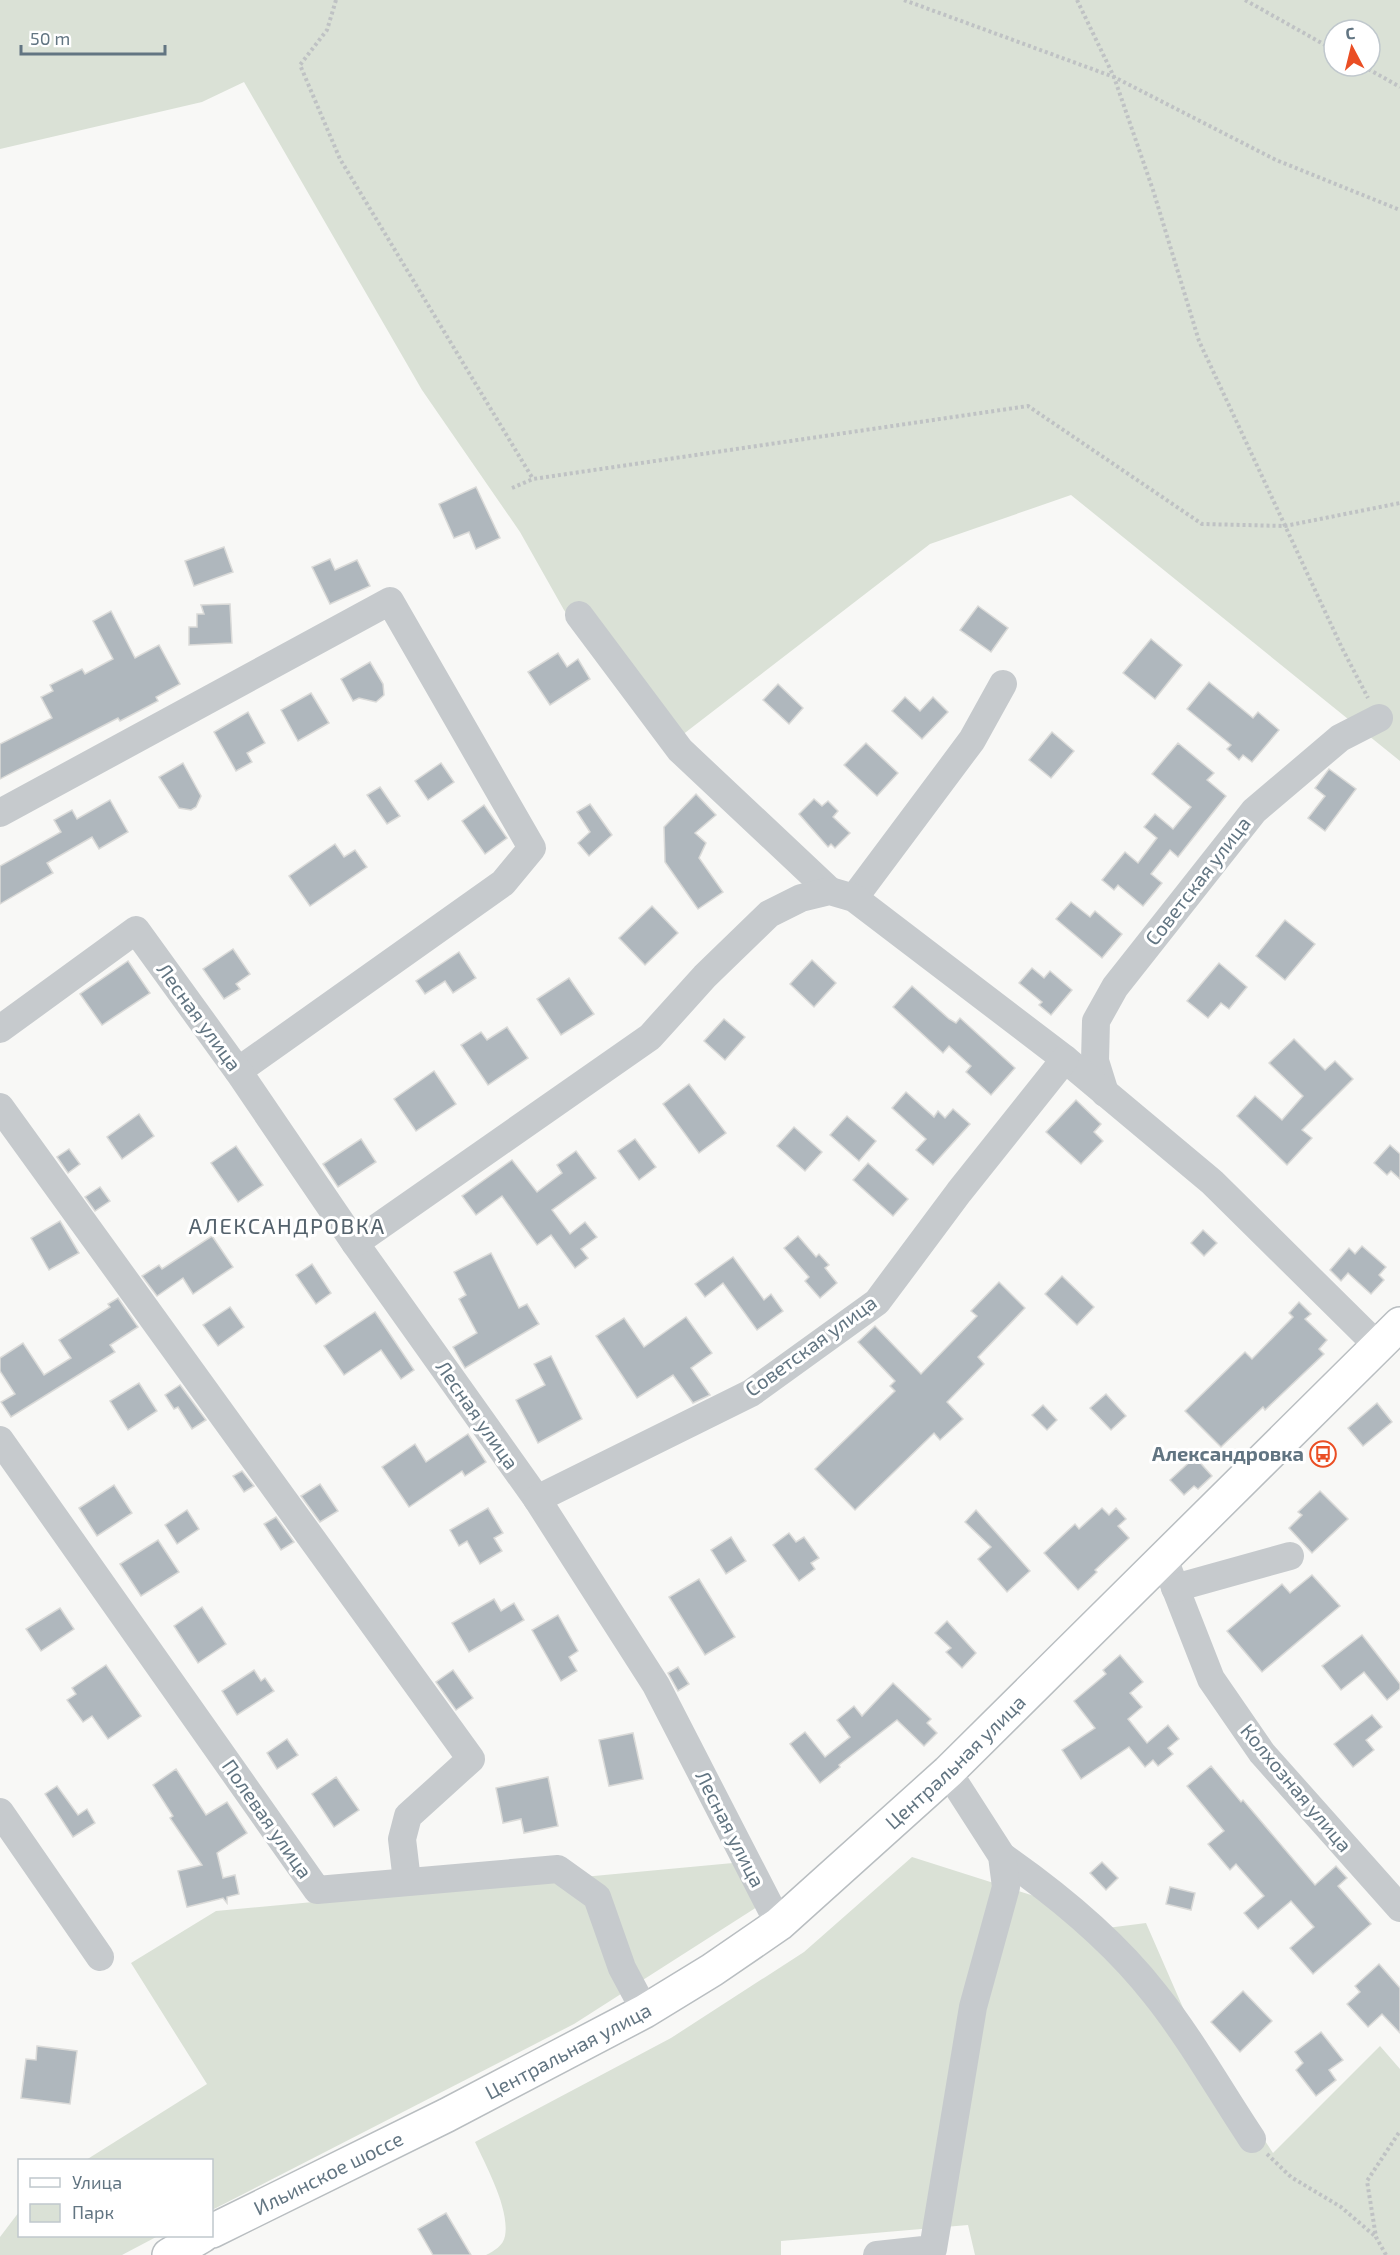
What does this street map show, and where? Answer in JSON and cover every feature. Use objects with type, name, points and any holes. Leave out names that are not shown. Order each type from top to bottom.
[{"type":"main road","name":"Центральная улица","points":[[447,2115],[645,2011],[712,1970],[779,1924],[1170,1574],[1389,1335]]},
{"type":"main road","name":"Ильинское шоссе","points":[[213,2231],[447,2115]]},
{"type":"main road","points":[[169,2255],[199,2237]]},
{"type":"street","points":[[0,813],[390,601],[532,848],[503,883],[238,1071]]},
{"type":"street","points":[[579,615],[681,750],[842,894],[1065,1059],[1389,1335]]},
{"type":"street","points":[[355,1243],[650,1037],[705,976],[769,914],[801,898],[842,894],[972,740],[1004,684]]},
{"type":"street","name":"Советская улица","points":[[1105,1093],[1095,1061],[1096,1022],[1114,987],[1254,811],[1340,738],[1379,718]]},
{"type":"street","name":"Лесная улица","points":[[0,1029],[136,930],[238,1071],[355,1243],[537,1499],[656,1685],[779,1924]]},
{"type":"street","name":"Советская улица","points":[[537,1499],[751,1392],[877,1302],[959,1192],[1065,1059]]},
{"type":"street","points":[[0,1107],[471,1759],[408,1816],[402,1839],[407,1881]]},
{"type":"street","name":"Полевая улица","points":[[0,1440],[317,1890],[558,1869],[597,1897],[622,1968],[645,2011]]},
{"type":"street","points":[[1170,1574],[1290,1556]]},
{"type":"street","name":"Колхозная улица","points":[[1170,1574],[1211,1678],[1262,1753],[1400,1908]]},
{"type":"street","points":[[948,1772],[1002,1856],[1040,1882],[1101,1934],[1155,1994],[1252,2139]]},
{"type":"street","points":[[0,1812],[100,1957]]},
{"type":"street","points":[[877,2255],[938,2250],[973,2007],[1006,1887],[1002,1856]]},
{"type":"path","points":[[336,0],[327,30],[300,64],[340,159],[533,479]]},
{"type":"path","points":[[904,0],[1114,76],[1276,160],[1400,210]]},
{"type":"path","points":[[1077,0],[1114,76],[1153,190],[1199,341],[1342,648],[1379,718]]},
{"type":"path","points":[[1245,0],[1322,43]]},
{"type":"path","points":[[1382,77],[1400,87]]},
{"type":"path","points":[[512,488],[533,479],[1028,406],[1202,524],[1285,526],[1400,503]]},
{"type":"path","points":[[1386,2255],[1376,2237],[1367,2181],[1400,2131]]},
{"type":"path","points":[[1252,2139],[1291,2177],[1341,2207],[1376,2237]]},
{"type":"green space","points":[[0,0],[1400,0],[1400,761],[1071,495],[930,544],[664,749],[564,610],[520,532],[422,390],[244,82],[202,102],[0,149]]},
{"type":"green space","points":[[912,1857],[1050,1901],[1107,1928],[1146,1923],[1194,2033],[1273,2153],[1380,2046],[1400,2069],[1400,2255],[975,2255],[968,2225],[781,2241],[781,2255],[486,2255],[502,2243],[506,2225],[501,2201],[475,2142],[671,2038],[804,1952]]},
{"type":"green space","points":[[733,1863],[757,1907],[574,2024],[213,2209],[213,2159],[88,2159],[207,2084],[131,1963],[216,1911]]},
{"type":"green space","points":[[18,2213],[18,2237],[156,2237],[122,2255],[0,2255],[0,2237]]},
{"type":"building","points":[[476,487],[500,538],[476,549],[469,532],[454,538],[439,504]]},
{"type":"building","points":[[224,547],[233,572],[194,586],[185,561]]},
{"type":"building","points":[[330,559],[335,570],[357,560],[370,586],[330,604],[312,567]]},
{"type":"building","points":[[230,604],[232,643],[189,645],[189,627],[197,627],[197,614],[204,614],[201,605]]},
{"type":"building","points":[[978,606],[1008,628],[991,652],[960,630]]},
{"type":"building","points":[[111,611],[135,658],[159,645],[180,684],[156,697],[158,701],[120,721],[118,718],[0,779],[0,744],[52,718],[41,697],[53,691],[50,685],[82,669],[85,674],[113,659],[93,621]]},
{"type":"building","points":[[1151,639],[1182,665],[1155,699],[1123,673]]},
{"type":"building","points":[[558,653],[567,667],[578,659],[590,679],[550,705],[528,672]]},
{"type":"building","points":[[370,662],[383,684],[384,695],[376,702],[359,698],[353,701],[341,679]]},
{"type":"building","points":[[1209,682],[1253,718],[1258,712],[1279,730],[1252,762],[1243,755],[1239,760],[1227,749],[1231,745],[1187,709]]},
{"type":"building","points":[[778,684],[803,708],[789,724],[763,700]]},
{"type":"building","points":[[311,693],[329,723],[298,741],[281,710]]},
{"type":"building","points":[[905,697],[920,711],[933,697],[948,712],[922,739],[892,711]]},
{"type":"building","points":[[248,712],[265,743],[247,753],[252,762],[236,771],[214,732]]},
{"type":"building","points":[[1052,732],[1074,751],[1051,778],[1029,760]]},
{"type":"building","points":[[866,743],[898,773],[877,796],[844,765]]},
{"type":"building","points":[[1178,743],[1214,773],[1207,780],[1226,796],[1178,857],[1170,850],[1151,874],[1162,883],[1143,906],[1118,885],[1114,890],[1102,880],[1125,852],[1138,863],[1157,838],[1144,827],[1155,814],[1173,829],[1191,807],[1152,774]]},
{"type":"building","points":[[183,763],[201,796],[196,807],[191,810],[179,808],[159,777]]},
{"type":"building","points":[[441,763],[454,782],[428,800],[415,781]]},
{"type":"building","points":[[1329,769],[1356,789],[1325,831],[1308,818],[1325,796],[1315,788]]},
{"type":"building","points":[[380,787],[400,816],[387,824],[367,795]]},
{"type":"building","points":[[696,794],[716,815],[695,833],[706,843],[699,858],[723,892],[698,909],[665,862],[664,827]]},
{"type":"building","points":[[814,799],[822,806],[828,801],[838,811],[833,817],[850,833],[835,848],[831,844],[828,847],[799,814]]},
{"type":"building","points":[[110,800],[128,832],[99,849],[92,837],[47,863],[53,873],[0,904],[0,866],[61,832],[54,820],[72,810],[77,819]]},
{"type":"building","points":[[590,804],[612,835],[589,856],[578,843],[590,832],[577,812]]},
{"type":"building","points":[[484,805],[507,838],[485,854],[462,821]]},
{"type":"building","points":[[335,844],[344,857],[355,850],[367,867],[310,906],[289,876]]},
{"type":"building","points":[[1071,902],[1090,917],[1095,911],[1122,934],[1102,958],[1056,919]]},
{"type":"building","points":[[652,906],[678,933],[645,965],[619,938]]},
{"type":"building","points":[[1285,920],[1315,944],[1285,980],[1256,956]]},
{"type":"building","points":[[233,949],[250,974],[236,984],[240,989],[224,999],[203,969]]},
{"type":"building","points":[[459,952],[476,978],[453,993],[445,981],[425,994],[416,981]]},
{"type":"building","points":[[812,960],[836,983],[814,1007],[790,984]]},
{"type":"building","points":[[128,961],[150,993],[102,1025],[80,994]]},
{"type":"building","points":[[1219,963],[1247,987],[1229,1009],[1221,1003],[1208,1018],[1187,1001]]},
{"type":"building","points":[[1032,968],[1044,978],[1050,971],[1072,990],[1051,1015],[1039,1005],[1042,1002],[1019,983]]},
{"type":"building","points":[[569,978],[594,1014],[561,1035],[537,999]]},
{"type":"building","points":[[912,986],[949,1019],[956,1023],[960,1018],[1015,1068],[991,1095],[966,1072],[971,1066],[949,1046],[943,1053],[893,1007]]},
{"type":"building","points":[[724,1019],[745,1037],[725,1060],[704,1041]]},
{"type":"building","points":[[507,1027],[528,1058],[488,1085],[461,1045],[481,1032],[487,1040]]},
{"type":"building","points":[[1294,1039],[1325,1070],[1335,1061],[1353,1079],[1302,1130],[1312,1138],[1287,1165],[1237,1116],[1255,1096],[1282,1120],[1303,1096],[1269,1063]]},
{"type":"building","points":[[434,1071],[456,1104],[416,1131],[394,1099]]},
{"type":"building","points":[[689,1084],[726,1133],[699,1153],[663,1104]]},
{"type":"building","points":[[906,1092],[934,1117],[938,1111],[945,1118],[953,1109],[970,1124],[933,1165],[916,1150],[926,1139],[892,1108]]},
{"type":"building","points":[[1076,1100],[1101,1124],[1094,1132],[1103,1141],[1081,1164],[1046,1132]]},
{"type":"building","points":[[139,1114],[154,1136],[122,1159],[107,1137]]},
{"type":"building","points":[[847,1116],[876,1141],[859,1161],[830,1135]]},
{"type":"building","points":[[794,1127],[822,1152],[805,1171],[777,1146]]},
{"type":"building","points":[[361,1139],[376,1162],[338,1187],[323,1164]]},
{"type":"building","points":[[635,1139],[656,1167],[639,1180],[618,1151]]},
{"type":"building","points":[[1390,1145],[1400,1154],[1400,1179],[1391,1171],[1387,1175],[1374,1163]]},
{"type":"building","points":[[236,1146],[263,1185],[238,1202],[211,1163]]},
{"type":"building","points":[[69,1149],[80,1164],[68,1173],[57,1157]]},
{"type":"building","points":[[576,1151],[596,1178],[552,1210],[570,1234],[585,1222],[597,1237],[581,1249],[588,1258],[575,1268],[551,1235],[537,1245],[502,1196],[476,1215],[462,1196],[512,1160],[537,1192],[562,1173],[557,1165]]},
{"type":"building","points":[[868,1163],[908,1199],[893,1216],[853,1180]]},
{"type":"building","points":[[100,1187],[110,1201],[95,1211],[85,1197]]},
{"type":"building","points":[[60,1221],[79,1253],[49,1270],[31,1238]]},
{"type":"building","points":[[1203,1230],[1217,1243],[1204,1256],[1191,1243]]},
{"type":"building","points":[[212,1236],[233,1267],[193,1294],[183,1278],[157,1296],[142,1276],[159,1265],[162,1269]]},
{"type":"building","points":[[798,1236],[816,1257],[819,1254],[829,1265],[825,1268],[837,1283],[820,1298],[805,1281],[809,1277],[784,1248]]},
{"type":"building","points":[[1362,1246],[1386,1267],[1379,1275],[1384,1280],[1371,1294],[1348,1273],[1341,1281],[1330,1270],[1349,1248],[1355,1254]]},
{"type":"building","points":[[491,1253],[519,1308],[527,1304],[539,1324],[465,1368],[453,1347],[477,1333],[459,1299],[466,1295],[454,1272]]},
{"type":"building","points":[[733,1257],[764,1300],[771,1294],[783,1311],[757,1330],[723,1283],[705,1297],[695,1284]]},
{"type":"building","points":[[312,1264],[331,1293],[316,1304],[296,1275]]},
{"type":"building","points":[[1062,1276],[1094,1307],[1077,1325],[1045,1294]]},
{"type":"building","points":[[999,1282],[1025,1308],[978,1357],[984,1364],[947,1402],[963,1419],[940,1440],[934,1433],[855,1510],[815,1469],[895,1391],[890,1386],[895,1381],[858,1342],[875,1326],[921,1374],[977,1316],[971,1311]]},
{"type":"building","points":[[118,1298],[138,1327],[110,1345],[115,1352],[11,1417],[1,1402],[15,1394],[0,1371],[0,1358],[23,1343],[44,1375],[71,1358],[59,1340],[110,1307],[108,1304]]},
{"type":"building","points":[[1299,1302],[1311,1314],[1305,1319],[1327,1340],[1319,1349],[1324,1354],[1265,1410],[1263,1407],[1221,1447],[1185,1411],[1245,1352],[1252,1359],[1293,1317],[1289,1313]]},
{"type":"building","points":[[230,1307],[244,1327],[218,1346],[203,1325]]},
{"type":"building","points":[[375,1312],[414,1370],[401,1379],[381,1350],[344,1375],[324,1346]]},
{"type":"building","points":[[686,1317],[712,1353],[691,1368],[710,1395],[693,1403],[673,1375],[637,1398],[596,1336],[624,1318],[644,1347]]},
{"type":"building","points":[[551,1356],[582,1419],[538,1443],[516,1400],[545,1385],[534,1364]]},
{"type":"building","points":[[139,1383],[157,1411],[128,1430],[110,1401]]},
{"type":"building","points":[[180,1385],[206,1420],[192,1429],[178,1407],[174,1409],[165,1395]]},
{"type":"building","points":[[1106,1394],[1126,1416],[1111,1430],[1090,1408]]},
{"type":"building","points":[[1377,1403],[1392,1422],[1363,1446],[1348,1428]]},
{"type":"building","points":[[1043,1405],[1057,1420],[1047,1430],[1032,1415]]},
{"type":"building","points":[[468,1434],[486,1462],[465,1476],[462,1471],[409,1507],[382,1467],[415,1444],[426,1462]]},
{"type":"building","points":[[1195,1457],[1212,1476],[1198,1489],[1194,1486],[1184,1495],[1170,1480]]},
{"type":"building","points":[[242,1471],[254,1486],[244,1492],[233,1476]]},
{"type":"building","points":[[320,1484],[338,1511],[320,1522],[301,1496]]},
{"type":"building","points":[[114,1485],[132,1513],[97,1536],[79,1508]]},
{"type":"building","points":[[1320,1491],[1348,1519],[1312,1553],[1289,1528],[1302,1515],[1298,1512]]},
{"type":"building","points":[[488,1508],[503,1533],[494,1538],[502,1551],[480,1564],[467,1541],[459,1546],[450,1530]]},
{"type":"building","points":[[1102,1508],[1109,1515],[1116,1508],[1126,1519],[1118,1526],[1129,1538],[1095,1570],[1097,1572],[1078,1590],[1044,1553],[1075,1524],[1079,1529]]},
{"type":"building","points":[[187,1510],[199,1529],[177,1544],[165,1525]]},
{"type":"building","points":[[976,1510],[1030,1571],[1007,1592],[978,1559],[991,1547],[965,1522]]},
{"type":"building","points":[[276,1517],[294,1542],[281,1550],[264,1524]]},
{"type":"building","points":[[789,1533],[796,1542],[804,1537],[819,1558],[811,1563],[815,1569],[799,1581],[773,1545]]},
{"type":"building","points":[[731,1537],[746,1561],[726,1574],[711,1550]]},
{"type":"building","points":[[158,1540],[179,1572],[141,1596],[120,1564]]},
{"type":"building","points":[[1312,1575],[1340,1606],[1262,1672],[1227,1631],[1282,1584],[1290,1593]]},
{"type":"building","points":[[699,1579],[735,1637],[705,1655],[669,1597]]},
{"type":"building","points":[[494,1599],[501,1611],[514,1603],[524,1620],[469,1652],[452,1623]]},
{"type":"building","points":[[202,1607],[226,1644],[198,1663],[174,1626]]},
{"type":"building","points":[[60,1608],[74,1629],[41,1651],[26,1629]]},
{"type":"building","points":[[558,1615],[578,1651],[569,1657],[577,1671],[561,1681],[532,1630]]},
{"type":"building","points":[[947,1621],[976,1653],[962,1668],[946,1652],[951,1648],[935,1633]]},
{"type":"building","points":[[1362,1635],[1400,1684],[1400,1689],[1387,1700],[1364,1672],[1341,1690],[1322,1666]]},
{"type":"building","points":[[1120,1655],[1143,1682],[1130,1693],[1142,1707],[1128,1719],[1147,1743],[1168,1725],[1179,1739],[1168,1748],[1173,1754],[1158,1766],[1153,1760],[1145,1767],[1129,1747],[1081,1779],[1062,1750],[1095,1728],[1074,1701],[1106,1674],[1103,1670]]},
{"type":"building","points":[[106,1665],[141,1716],[108,1739],[92,1716],[83,1722],[67,1700],[76,1694],[72,1688]]},
{"type":"building","points":[[678,1667],[689,1684],[678,1691],[668,1673]]},
{"type":"building","points":[[254,1670],[261,1681],[265,1678],[274,1691],[237,1715],[222,1691]]},
{"type":"building","points":[[453,1670],[473,1698],[456,1710],[436,1682]]},
{"type":"building","points":[[893,1683],[931,1719],[927,1723],[937,1733],[924,1746],[897,1720],[839,1765],[840,1767],[820,1783],[790,1744],[805,1732],[825,1757],[850,1737],[837,1720],[854,1706],[862,1716]]},
{"type":"building","points":[[1372,1715],[1382,1727],[1366,1740],[1374,1750],[1353,1767],[1334,1744]]},
{"type":"building","points":[[633,1733],[643,1779],[609,1786],[599,1740]]},
{"type":"building","points":[[287,1739],[298,1755],[277,1769],[267,1753]]},
{"type":"building","points":[[1211,1766],[1315,1885],[1336,1866],[1347,1878],[1338,1886],[1371,1924],[1313,1974],[1290,1948],[1314,1927],[1291,1901],[1258,1929],[1244,1913],[1264,1896],[1236,1864],[1230,1870],[1208,1844],[1224,1831],[1187,1786]]},
{"type":"building","points":[[176,1769],[206,1815],[227,1802],[247,1833],[217,1853],[223,1878],[235,1875],[239,1894],[227,1897],[227,1903],[223,1898],[187,1907],[178,1871],[202,1865],[170,1818],[173,1816],[153,1785]]},
{"type":"building","points":[[336,1777],[359,1810],[334,1827],[312,1794]]},
{"type":"building","points":[[548,1777],[558,1826],[524,1833],[521,1819],[503,1823],[496,1788]]},
{"type":"building","points":[[57,1786],[78,1815],[87,1809],[95,1823],[73,1837],[45,1794]]},
{"type":"building","points":[[1102,1862],[1118,1878],[1106,1890],[1090,1873]]},
{"type":"building","points":[[1170,1887],[1195,1893],[1191,1910],[1166,1904]]},
{"type":"building","points":[[1379,1964],[1400,1988],[1400,2033],[1382,2014],[1368,2027],[1347,2004],[1360,1992],[1355,1986]]},
{"type":"building","points":[[1243,1991],[1272,2021],[1240,2052],[1211,2022]]},
{"type":"building","points":[[1321,2032],[1343,2060],[1329,2070],[1336,2080],[1316,2096],[1296,2070],[1303,2063],[1295,2052]]},
{"type":"building","points":[[37,2046],[77,2051],[70,2104],[21,2098],[26,2059],[36,2060]]},
{"type":"building","points":[[446,2213],[471,2255],[433,2255],[418,2229]]},
{"type":"place","name":"Александровка","points":[[1323,1454]]},
{"type":"district","name":"АЛЕКСАНДРОВКА","points":[[287,1226]]}]
